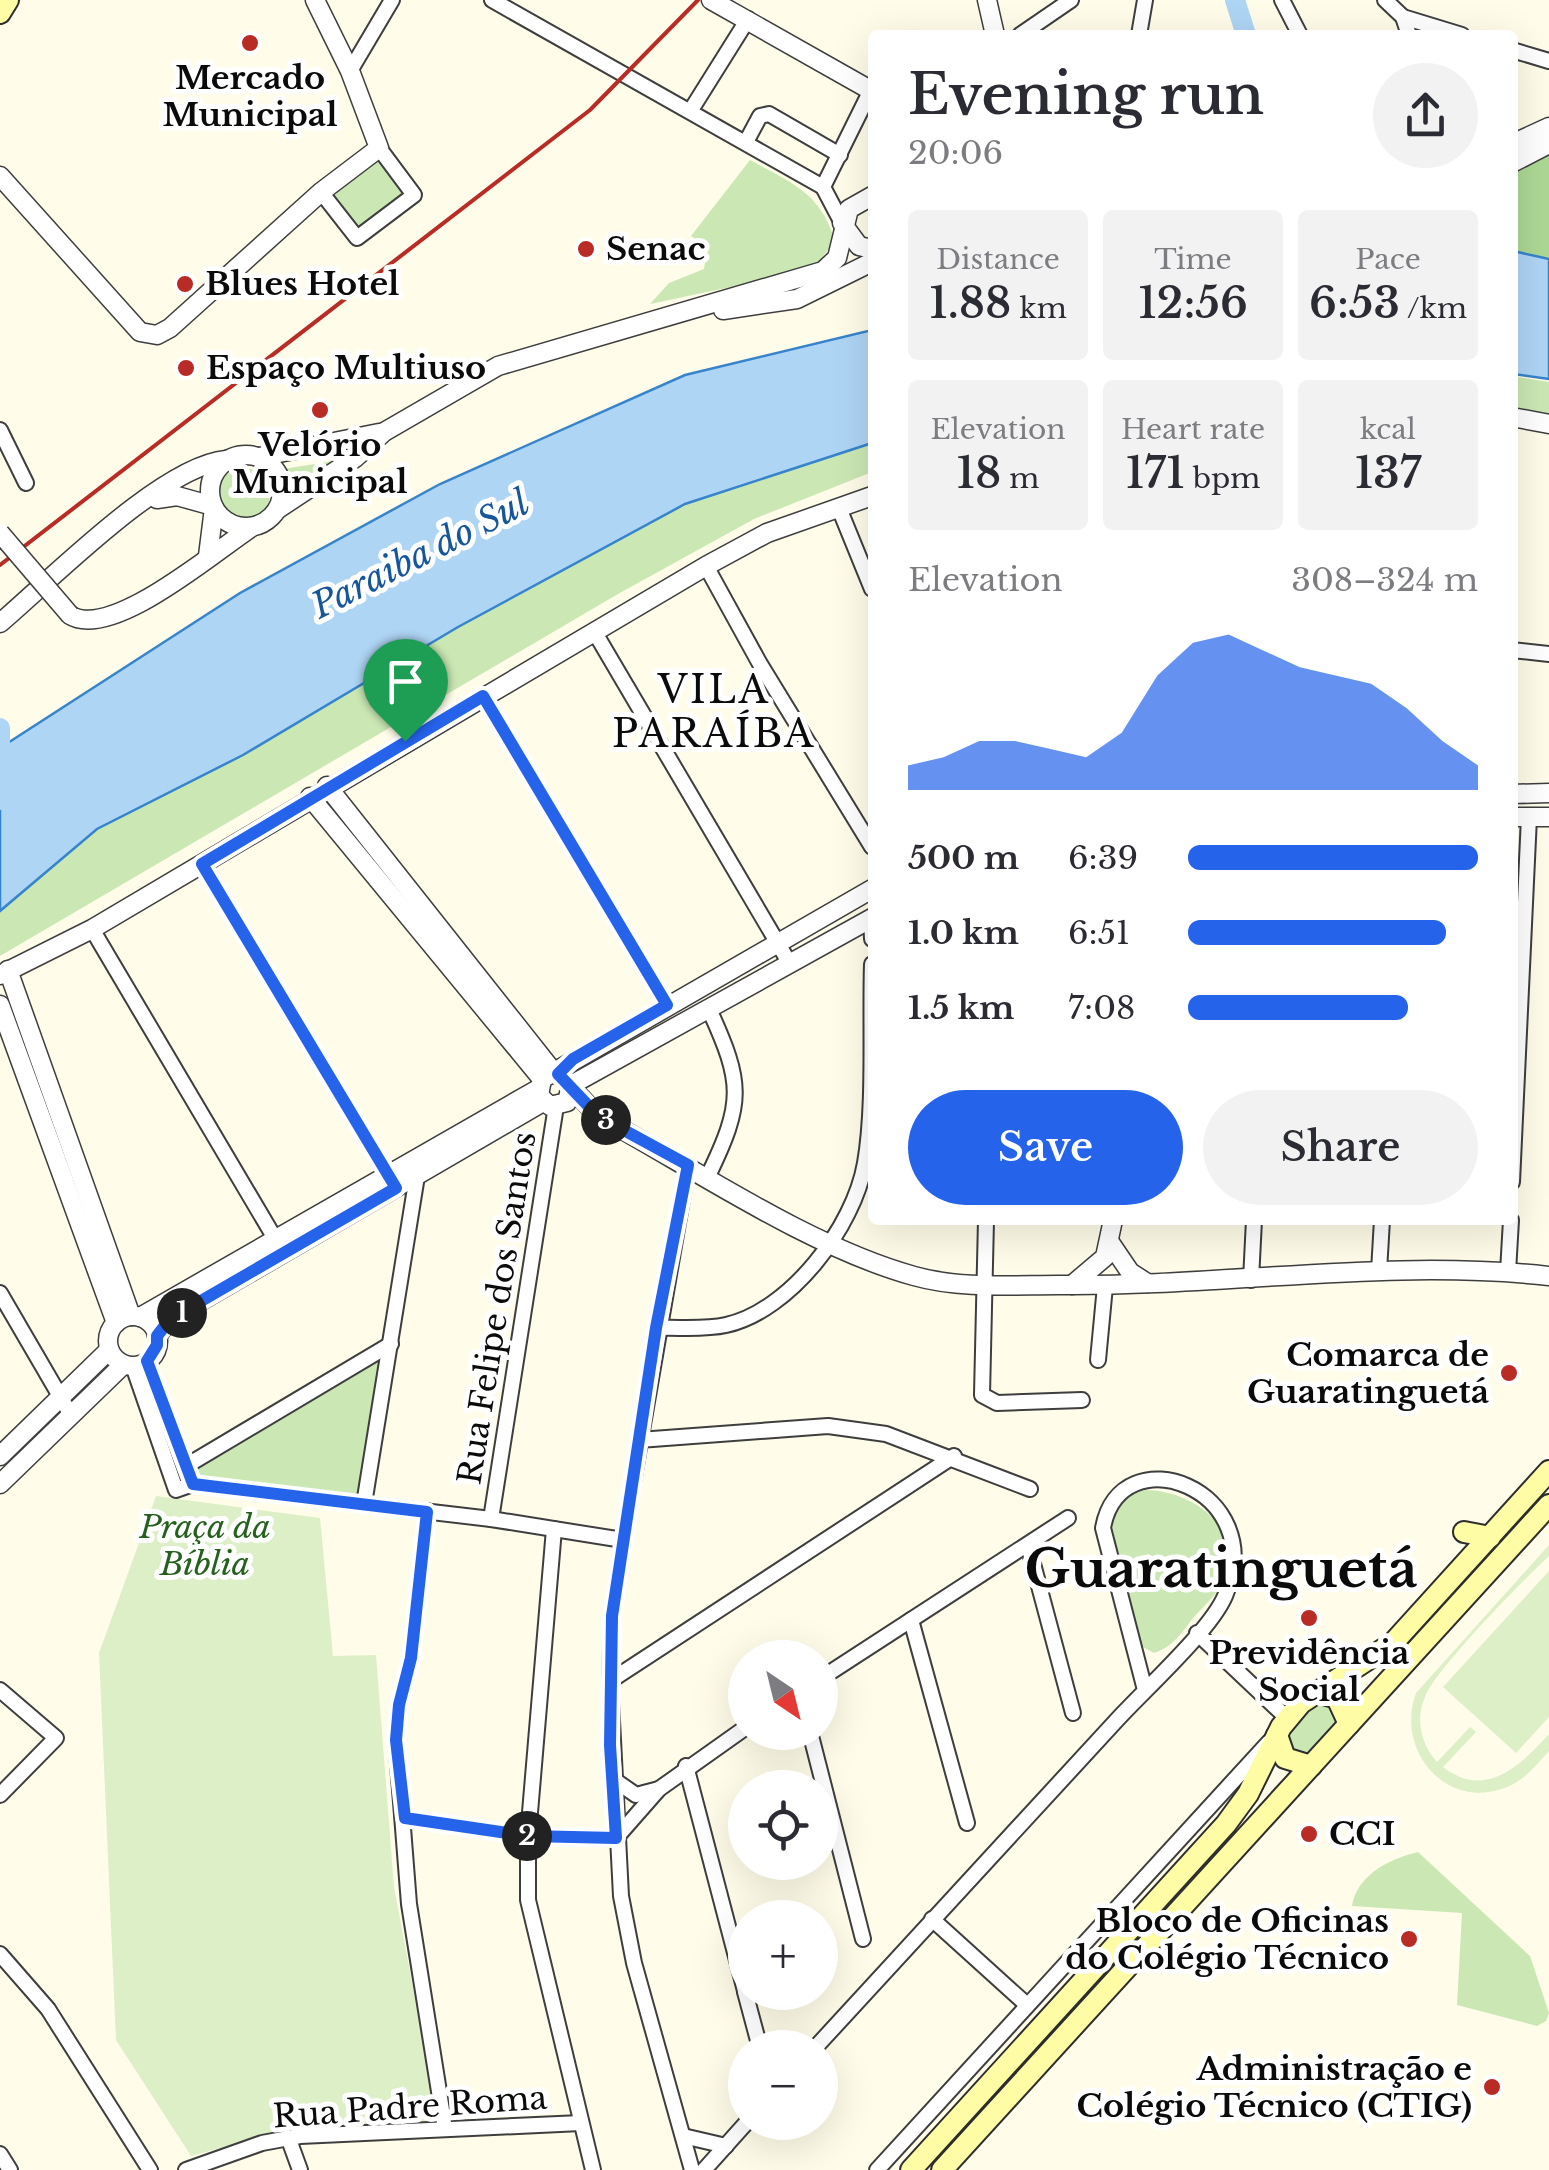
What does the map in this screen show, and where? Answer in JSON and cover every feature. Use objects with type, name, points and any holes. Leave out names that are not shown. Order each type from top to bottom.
[{"type":"main road","points":[[0,13],[8,0]]},
{"type":"main road","points":[[911,2170],[1226,1824],[1248,1794],[1282,1726],[1316,1692],[1393,1643],[1549,1471]]},
{"type":"main road","points":[[942,2170],[1549,1505]]},
{"type":"main road","points":[[1464,1532],[1490,1536]]},
{"type":"main road","points":[[1316,1692],[1337,1698],[1348,1724]]},
{"type":"main road","points":[[1282,1726],[1285,1758],[1311,1766]]},
{"type":"street","points":[[315,0],[350,71],[379,148],[414,195],[357,238],[321,192]]},
{"type":"street","points":[[350,71],[392,0]]},
{"type":"street","points":[[492,0],[822,187],[859,246],[868,248]]},
{"type":"street","points":[[711,0],[868,88]]},
{"type":"street","points":[[988,0],[995,30]]},
{"type":"street","points":[[1027,30],[1071,0]]},
{"type":"street","points":[[1140,30],[1145,0]]},
{"type":"street","points":[[1282,0],[1297,30]]},
{"type":"street","points":[[1385,0],[1403,17],[1408,30]]},
{"type":"street","points":[[1403,17],[1446,30]]},
{"type":"street","points":[[691,110],[748,19]]},
{"type":"street","points":[[1518,52],[1549,61]]},
{"type":"street","points":[[822,187],[868,98]]},
{"type":"street","points":[[746,142],[760,116],[769,114],[840,155]]},
{"type":"street","points":[[1518,141],[1549,127]]},
{"type":"street","points":[[1518,160],[1549,144]]},
{"type":"street","points":[[0,176],[140,332],[157,335],[170,328],[321,192],[379,148]]},
{"type":"street","points":[[0,533],[70,615],[88,622],[111,617],[142,602],[355,458],[384,432],[498,366],[688,314],[823,271],[838,258],[842,223],[849,209],[868,198]]},
{"type":"street","points":[[688,314],[760,307],[796,298],[868,264]]},
{"type":"street","points":[[1518,419],[1549,424]]},
{"type":"street","points":[[0,430],[26,483]]},
{"type":"street","points":[[2,621],[54,571],[194,470],[226,460],[322,448],[384,432]]},
{"type":"street","points":[[259,456],[278,473],[282,485],[278,509]]},
{"type":"street","points":[[208,556],[212,476],[226,460]]},
{"type":"street","points":[[147,501],[177,496],[213,507],[230,524],[252,527]]},
{"type":"street","points":[[63,1150],[4,972],[92,929],[327,786],[706,566],[767,534],[868,497]]},
{"type":"street","points":[[838,508],[868,579]]},
{"type":"street","points":[[706,566],[868,839]]},
{"type":"street","points":[[594,631],[790,964]]},
{"type":"street","points":[[1518,651],[1549,654]]},
{"type":"street","points":[[483,696],[667,1005]]},
{"type":"street","points":[[327,786],[555,1089]]},
{"type":"street","points":[[1518,794],[1549,793]]},
{"type":"street","points":[[310,798],[555,1089],[828,1242],[916,1277],[982,1284],[1110,1285],[1452,1268],[1549,1276]]},
{"type":"street","points":[[1518,939],[1521,817],[1549,817]]},
{"type":"street","points":[[202,864],[392,1180]]},
{"type":"street","points":[[555,1089],[573,1059],[868,891]]},
{"type":"street","points":[[109,1350],[108,1340],[129,1319],[279,1245],[555,1089],[868,920]]},
{"type":"street","points":[[92,929],[279,1245]]},
{"type":"street","points":[[0,1005],[63,1150],[129,1319],[157,1336]]},
{"type":"street","points":[[708,1009],[731,1057],[737,1098],[727,1135],[708,1176]]},
{"type":"street","points":[[656,1328],[726,1325],[766,1309],[802,1282],[853,1199],[865,1164],[868,1078]]},
{"type":"street","name":"Rua Felipe dos Santos","points":[[492,1519],[555,1089]]},
{"type":"street","points":[[688,1165],[656,1328],[623,1540],[612,1616],[610,1680],[620,1896],[634,1963],[692,2170]]},
{"type":"street","points":[[364,1504],[392,1344],[412,1168]]},
{"type":"street","points":[[986,1225],[982,1394],[997,1403],[1082,1400]]},
{"type":"street","points":[[1098,1360],[1110,1285],[1113,1225]]},
{"type":"street","points":[[1251,1280],[1254,1225]]},
{"type":"street","points":[[1379,1271],[1382,1225]]},
{"type":"street","points":[[1508,1272],[1511,1225]]},
{"type":"street","points":[[0,1484],[72,1415],[157,1345],[157,1336],[170,1319],[279,1245]]},
{"type":"street","points":[[1072,1285],[1111,1252]]},
{"type":"street","points":[[1111,1252],[1130,1272],[1148,1283]]},
{"type":"street","points":[[0,1293],[72,1415]]},
{"type":"street","points":[[186,1466],[392,1344]]},
{"type":"street","points":[[0,1456],[109,1350]]},
{"type":"street","points":[[109,1350],[134,1364],[193,1484]]},
{"type":"street","points":[[134,1364],[176,1490],[193,1484],[492,1519],[623,1540]]},
{"type":"street","points":[[639,1440],[828,1426],[886,1434],[954,1456],[1030,1489]]},
{"type":"street","points":[[610,1680],[954,1456]]},
{"type":"street","points":[[831,2030],[1145,1690],[1224,1600],[1234,1571],[1236,1544],[1228,1521],[1196,1487],[1172,1480],[1144,1481],[1124,1489],[1107,1506],[1103,1528],[1145,1690]]},
{"type":"street","points":[[427,1512],[411,1658],[399,1705],[396,1740],[409,1904],[445,2129]]},
{"type":"street","points":[[838,1667],[1068,1518]]},
{"type":"street","points":[[554,1529],[528,1836],[528,1900],[593,2170]]},
{"type":"street","points":[[1028,1545],[1073,1714]]},
{"type":"street","points":[[912,1620],[966,1823]]},
{"type":"street","points":[[877,2170],[1282,1726],[1197,1633]]},
{"type":"street","points":[[0,1690],[56,1738],[0,1794]]},
{"type":"street","points":[[405,1818],[528,1836],[616,1838],[660,1788],[728,1739]]},
{"type":"street","points":[[815,1750],[863,1939]]},
{"type":"street","points":[[686,1766],[728,1927]]},
{"type":"street","points":[[612,1780],[636,1795],[660,1788]]},
{"type":"street","points":[[932,1919],[1027,2006]]},
{"type":"street","points":[[0,1954],[48,2009],[150,2170]]},
{"type":"street","name":"Rua Padre Roma","points":[[186,2170],[288,2138],[581,2123]]},
{"type":"street","points":[[683,2136],[726,2146]]},
{"type":"street","points":[[288,2138],[300,2170]]},
{"type":"street","points":[[704,2170],[731,2140]]},
{"type":"green space","points":[[1549,153],[1549,270],[1518,263],[1518,169]]},
{"type":"green space","points":[[378,156],[406,194],[357,231],[329,193]]},
{"type":"green space","points":[[750,160],[792,183],[813,200],[835,241],[812,270],[650,304],[669,283],[704,269],[707,248],[691,236]]},
{"type":"green space","points":[[1518,377],[1549,382],[1549,416],[1518,410]]},
{"type":"green space","points":[[868,444],[868,474],[754,519],[618,594],[0,956],[0,911],[97,829],[243,755],[458,627],[685,504]]},
{"type":"green space","points":[[340,460],[288,498],[283,469]]},
{"type":"green space","points":[[244,468],[263,475],[270,494],[263,513],[244,520],[225,513],[218,494],[225,475]]},
{"type":"green space","name":"Praça da Bíblia","points":[[371,1360],[378,1362],[381,1369],[361,1491],[355,1496],[199,1480],[195,1471],[201,1462]]},
{"type":"green space","points":[[1145,1490],[1177,1496],[1207,1512],[1226,1539],[1229,1555],[1227,1573],[1218,1591],[1177,1638],[1154,1653],[1141,1646],[1109,1525],[1124,1496]]},
{"type":"green space","points":[[156,1496],[320,1518],[333,1656],[376,1655],[394,1887],[437,2115],[434,2122],[287,2130],[191,2156],[116,2040],[99,1653]]},
{"type":"green space","points":[[1549,1545],[1549,1556],[1462,1646],[1432,1684],[1422,1705],[1421,1731],[1437,1762],[1470,1727],[1476,1732],[1443,1767],[1473,1780],[1501,1775],[1549,1734],[1549,1751],[1519,1780],[1485,1792],[1464,1791],[1431,1771],[1419,1754],[1411,1714],[1416,1693]]},
{"type":"green space","points":[[1549,1571],[1549,1717],[1516,1753],[1443,1687]]},
{"type":"green space","points":[[1318,1703],[1333,1710],[1339,1726],[1307,1760],[1294,1760],[1283,1737]]},
{"type":"green space","points":[[1418,1852],[1530,1956],[1549,2013],[1546,2021],[1537,2026],[1457,2005],[1462,1913],[1352,1906],[1367,1877],[1396,1859]]},
{"type":"water","points":[[1518,252],[1549,259],[1549,379],[1518,375]]},
{"type":"water","name":"Paraiba do Sul","points":[[868,331],[868,444],[685,504],[458,627],[243,755],[97,829],[0,911],[0,748],[240,593],[440,484],[685,375]]},
{"type":"waterway","points":[[1235,0],[1244,30]]},
{"type":"waterway","points":[[0,728],[0,800]]},
{"type":"railway","points":[[0,565],[590,110],[698,0]]},
{"type":"place","name":"Mercado Municipal","points":[[250,43]]},
{"type":"place","name":"Senac","points":[[586,249]]},
{"type":"place","name":"Blues Hotel","points":[[185,284]]},
{"type":"place","name":"Espaço Multiuso","points":[[186,368]]},
{"type":"place","name":"Velório Municipal","points":[[320,410]]},
{"type":"place","name":"Comarca de Guaratinguetá","points":[[1509,1373]]},
{"type":"place","name":"Previdência Social","points":[[1309,1618]]},
{"type":"place","name":"CCI","points":[[1309,1834]]},
{"type":"place","name":"Bloco de Oficinas do Colégio Técnico","points":[[1409,1939]]},
{"type":"place","name":"Administração e Colégio Técnico (CTIG)","points":[[1492,2087]]},
{"type":"district","name":"VILA PARAÍBA","points":[[714,711]]},
{"type":"district","name":"Guaratinguetá","points":[[1221,1569]]},
{"type":"route","points":[[483,696],[667,1005],[573,1059],[558,1074],[566,1078],[598,1116],[688,1165],[656,1328],[612,1616],[610,1745],[616,1838],[528,1836],[405,1818],[396,1740],[399,1705],[411,1658],[427,1512],[193,1484],[147,1361],[157,1345],[157,1336],[170,1319],[396,1188],[202,864],[405,741],[483,696]]}]
